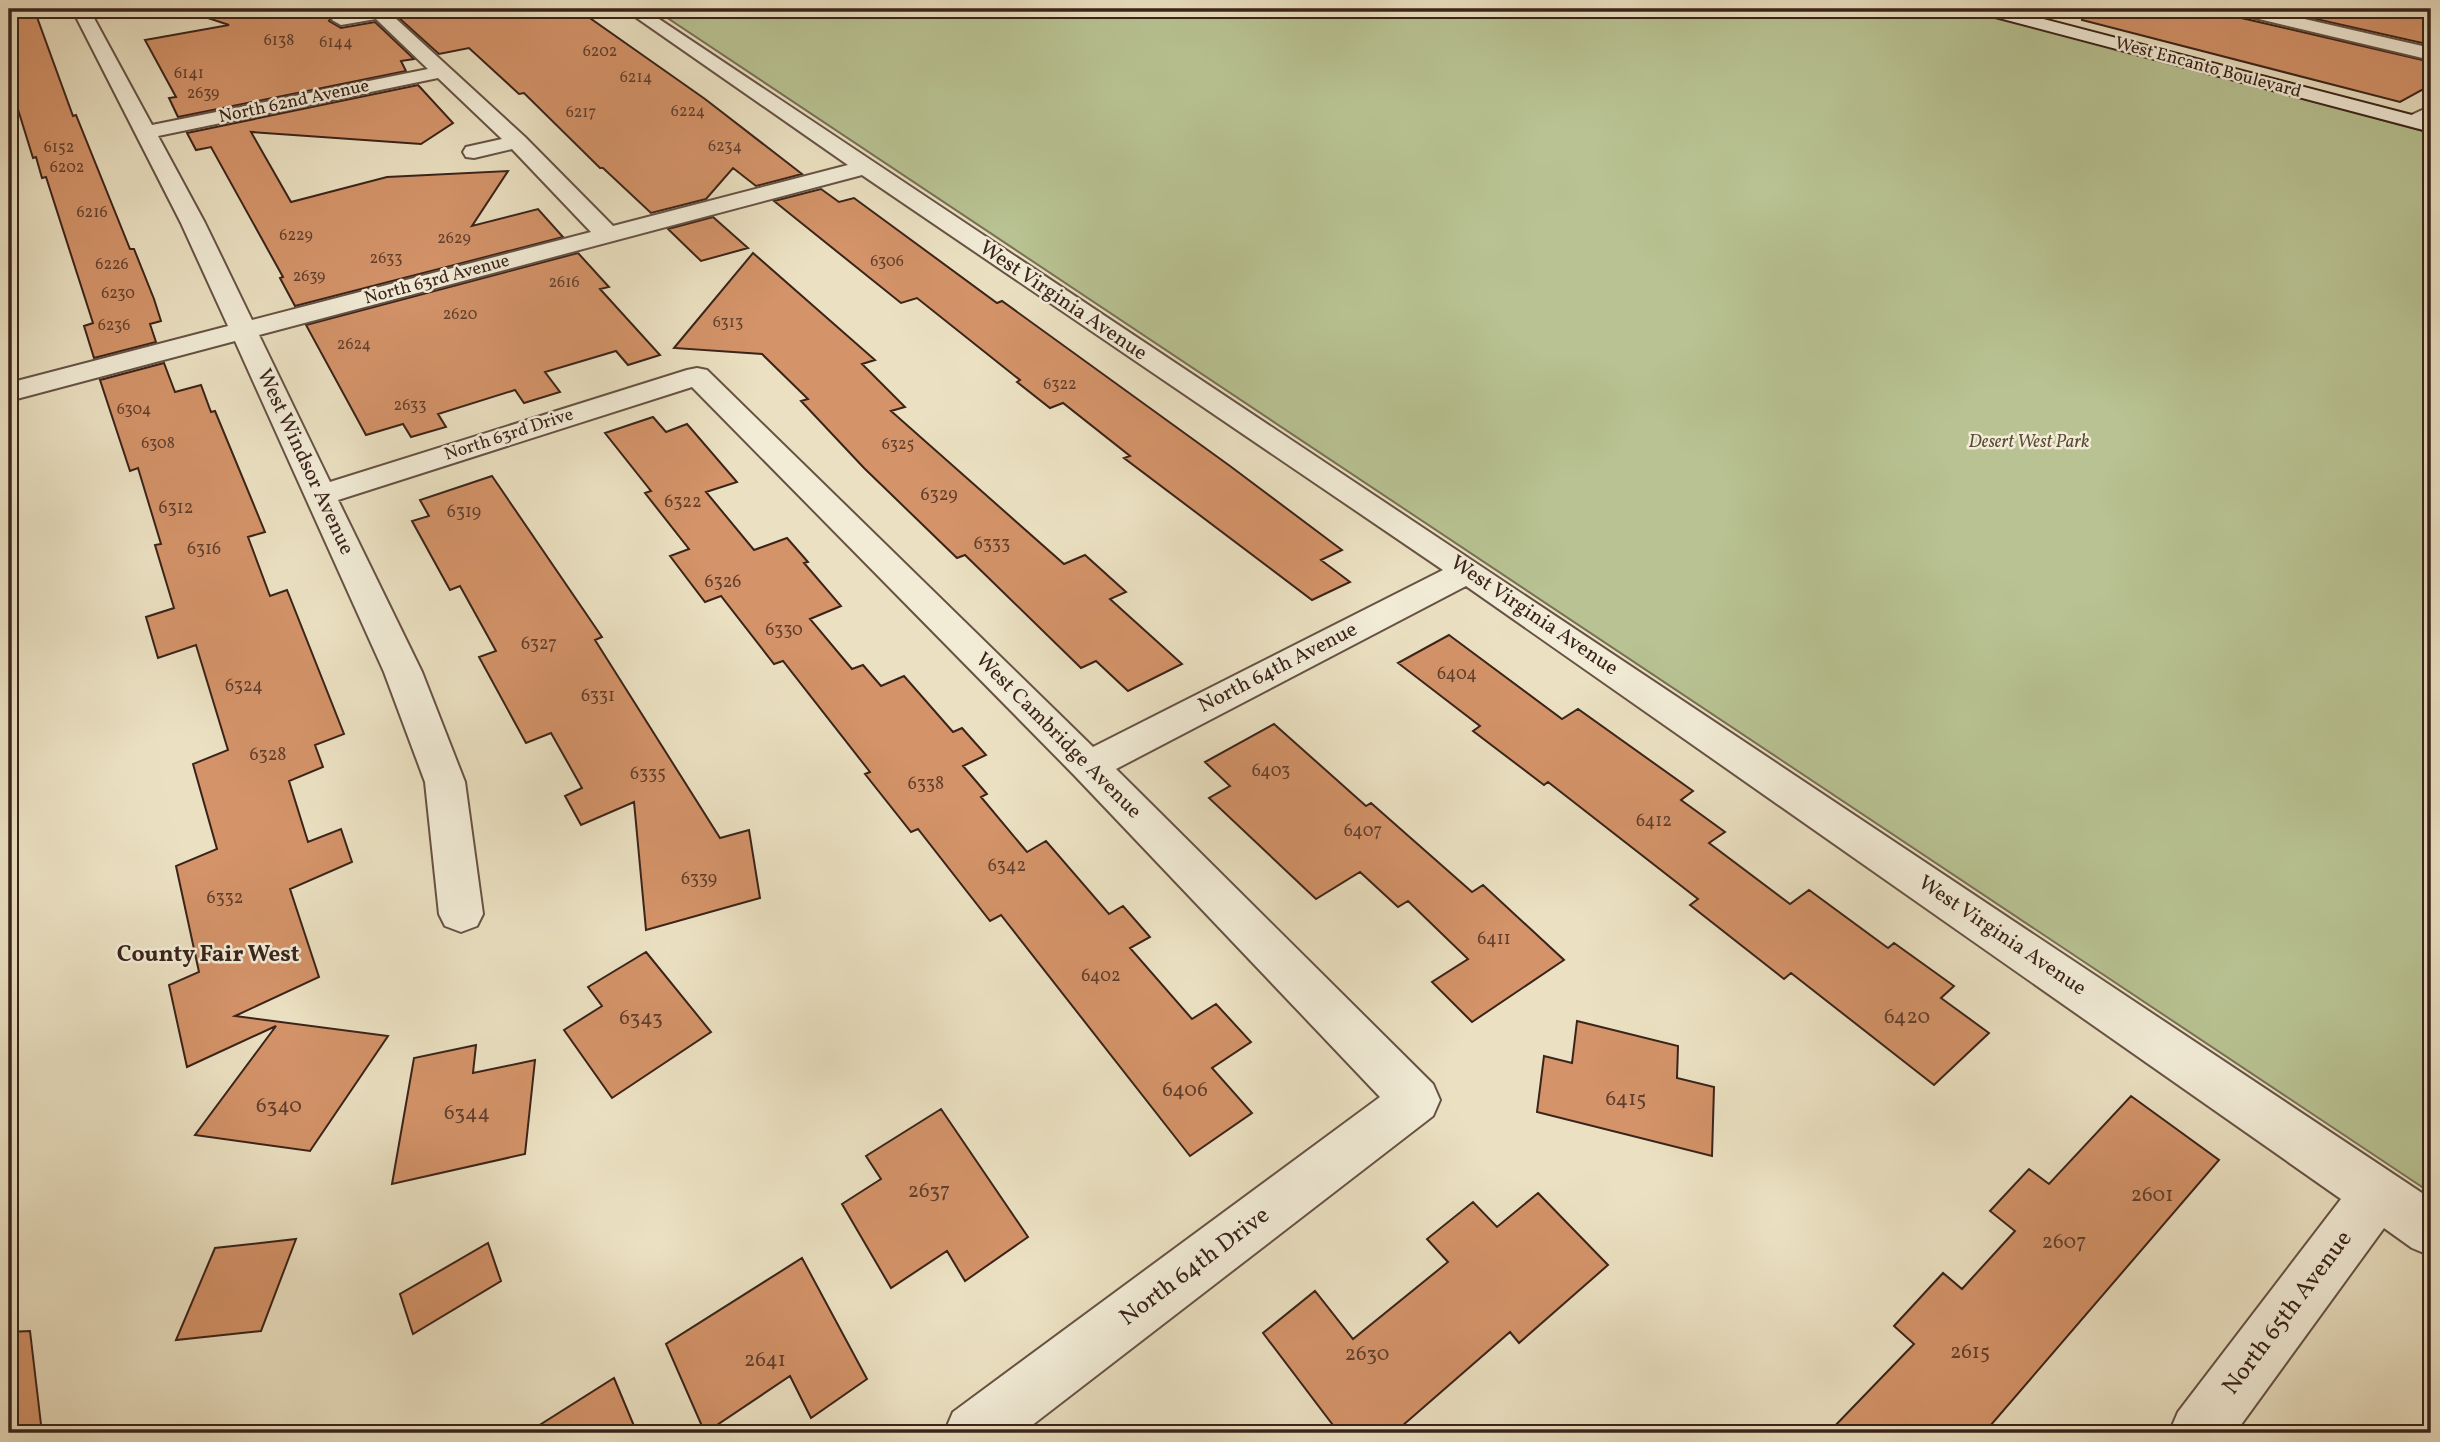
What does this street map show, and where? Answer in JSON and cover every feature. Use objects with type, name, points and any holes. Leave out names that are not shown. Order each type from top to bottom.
[{"type":"street","points":[[341,20],[378,11],[402,9]]},
{"type":"street","name":"West Virginia Avenue","points":[[633,9],[1468,571],[2431,1230]]},
{"type":"street","name":"West Encanto Boulevard","points":[[1986,9],[2425,120]]},
{"type":"street","points":[[2240,9],[2431,54]]},
{"type":"street","points":[[378,11],[517,142],[608,235]]},
{"type":"street","name":"West Windsor Avenue","points":[[94,21],[243,330],[403,672],[445,782],[461,914]]},
{"type":"street","name":"North 62nd Avenue","points":[[147,132],[440,72]]},
{"type":"street","points":[[474,152],[517,142]]},
{"type":"street","name":"North 63rd Avenue","points":[[9,392],[866,167]]},
{"type":"street","name":"North 63rd Drive","points":[[321,495],[698,376]]},
{"type":"street","name":"West Cambridge Avenue","points":[[698,376],[1088,766],[1415,1100]]},
{"type":"street","name":"North 64th Avenue","points":[[1088,766],[1468,571]]},
{"type":"street","name":"North 64th Drive","points":[[974,1433],[1415,1100]]},
{"type":"street","name":"North 65th Avenue","points":[[2199,1433],[2378,1193]]},
{"type":"green space","name":"Desert West Park","points":[[654,9],[1964,9],[2431,133],[2431,1193]]},
{"type":"building","points":[[9,9],[34,9],[73,116],[76,115],[130,249],[134,249],[154,299],[161,321],[150,324],[156,342],[94,358],[84,326],[93,323],[46,177],[42,178],[36,157],[33,158],[16,103],[9,105]]},
{"type":"building","points":[[200,9],[357,9],[334,13],[329,21],[341,28],[375,22],[414,59],[401,61],[406,71],[178,117],[169,98],[176,97],[145,40],[229,25],[199,15]]},
{"type":"building","points":[[413,9],[577,9],[705,99],[802,174],[756,186],[733,168],[706,199],[651,213],[600,168],[524,93],[519,94],[469,48],[439,54],[399,18],[409,16]]},
{"type":"building","points":[[2083,9],[2228,9],[2233,16],[2431,62],[2431,85],[2400,102],[2082,20]]},
{"type":"building","points":[[2272,9],[2431,9],[2431,45]]},
{"type":"building","points":[[418,85],[453,123],[421,144],[251,132],[291,202],[387,177],[508,171],[472,226],[538,209],[563,237],[295,306],[280,278],[283,277],[211,147],[196,150],[187,133]]},
{"type":"building","points":[[821,189],[839,202],[854,198],[997,303],[1002,301],[1230,466],[1342,550],[1321,560],[1350,582],[1312,600],[1124,458],[1130,456],[1063,403],[1050,408],[1017,382],[1020,380],[917,298],[901,303],[774,201]]},
{"type":"building","points":[[713,217],[748,248],[701,261],[668,229]]},
{"type":"building","points":[[578,253],[609,287],[600,289],[660,355],[628,365],[616,351],[545,372],[560,392],[524,403],[515,390],[438,414],[446,427],[411,437],[403,424],[366,435],[306,325]]},
{"type":"building","points":[[753,253],[875,360],[862,364],[905,407],[891,411],[1064,564],[1085,555],[1126,592],[1110,599],[1182,664],[1128,691],[1096,661],[1081,668],[965,555],[957,558],[864,468],[801,401],[808,399],[762,354],[674,348]]},
{"type":"building","points":[[164,363],[175,392],[201,385],[211,412],[215,411],[265,532],[248,537],[270,596],[287,590],[344,734],[315,745],[323,767],[289,781],[308,842],[341,829],[352,862],[290,889],[319,977],[235,1016],[388,1036],[310,1151],[195,1135],[276,1026],[187,1067],[169,985],[199,972],[176,866],[217,849],[193,764],[228,750],[196,645],[158,658],[146,617],[174,608],[155,545],[161,544],[138,468],[130,471],[100,380]]},
{"type":"building","points":[[653,417],[666,432],[687,424],[737,482],[706,492],[754,550],[787,538],[808,562],[804,563],[841,606],[810,619],[852,669],[863,665],[881,686],[904,676],[953,732],[962,728],[986,755],[963,766],[987,794],[981,797],[1027,852],[1046,841],[1109,914],[1123,906],[1150,937],[1130,948],[1192,1019],[1216,1004],[1251,1042],[1212,1068],[1252,1113],[1190,1156],[1001,915],[990,921],[918,829],[911,832],[865,774],[870,772],[783,661],[774,664],[721,596],[705,602],[670,556],[689,549],[645,493],[651,491],[605,433]]},
{"type":"building","points":[[492,476],[602,637],[595,640],[720,838],[749,830],[760,898],[646,930],[634,802],[581,825],[565,796],[582,788],[551,733],[526,743],[479,657],[496,651],[460,586],[450,590],[412,521],[429,516],[420,500]]},
{"type":"building","points":[[1449,635],[1562,719],[1578,709],[1693,791],[1681,800],[1725,832],[1709,843],[1790,904],[1809,890],[1888,948],[1894,943],[1954,986],[1941,998],[1989,1033],[1934,1085],[1791,973],[1784,979],[1690,905],[1698,899],[1548,782],[1544,785],[1473,731],[1480,726],[1398,663]]},
{"type":"building","points":[[1274,724],[1366,806],[1371,803],[1472,892],[1483,885],[1564,960],[1472,1022],[1432,982],[1468,959],[1408,901],[1398,907],[1360,872],[1316,899],[1209,798],[1230,786],[1205,762]]},
{"type":"building","points":[[646,952],[711,1032],[612,1098],[564,1030],[602,1006],[588,987]]},
{"type":"building","points":[[1577,1021],[1678,1046],[1677,1078],[1714,1087],[1712,1156],[1537,1112],[1544,1056],[1572,1063]]},
{"type":"building","points":[[476,1045],[473,1073],[535,1060],[525,1154],[392,1184],[414,1058]]},
{"type":"building","points":[[2131,1096],[2219,1160],[1984,1433],[1828,1433],[1914,1344],[1894,1326],[1943,1273],[1962,1289],[2015,1231],[1990,1211],[2029,1169],[2049,1184]]},
{"type":"building","points":[[941,1109],[1028,1237],[965,1281],[947,1251],[891,1288],[842,1204],[881,1179],[866,1156]]},
{"type":"building","points":[[1538,1193],[1608,1265],[1519,1343],[1510,1332],[1394,1433],[1339,1433],[1263,1333],[1315,1291],[1353,1339],[1448,1262],[1427,1239],[1473,1202],[1497,1227]]},
{"type":"building","points":[[296,1239],[261,1331],[176,1340],[215,1248]]},
{"type":"building","points":[[488,1243],[501,1281],[413,1334],[400,1294]]},
{"type":"building","points":[[802,1258],[867,1379],[811,1418],[790,1376],[705,1433],[666,1344]]},
{"type":"building","points":[[30,1331],[42,1433],[9,1433],[9,1332]]},
{"type":"building","points":[[614,1378],[637,1433],[527,1433]]},
{"type":"district","name":"County Fair West","points":[[208,955]]}]
